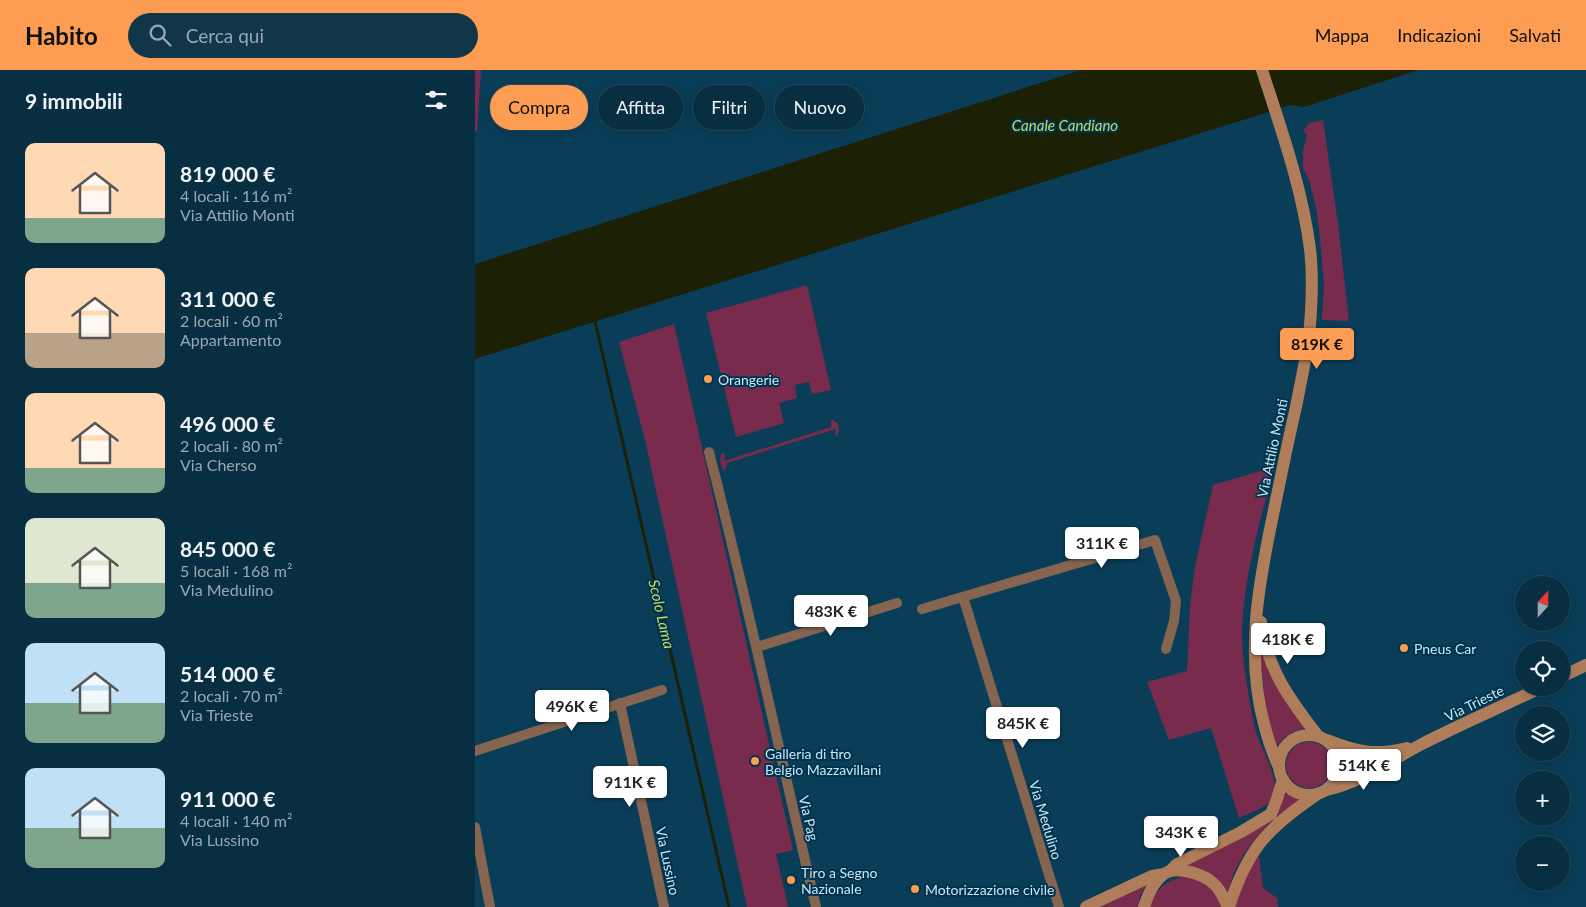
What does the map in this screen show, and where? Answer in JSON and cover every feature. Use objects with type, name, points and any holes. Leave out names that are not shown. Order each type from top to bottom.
[{"type":"main road","name":"Via Attilio Monti","points":[[1262,70],[1297,179],[1310,250],[1312,288],[1310,324],[1302,378],[1263,560],[1255,621],[1257,686],[1262,715],[1272,752],[1281,773]]},
{"type":"main road","name":"Via Attilio Monti","points":[[1258,594],[1267,652],[1273,668],[1290,699],[1322,738]]},
{"type":"main road","points":[[1570,673],[1586,665]]},
{"type":"main road","name":"Via Trieste","points":[[1228,907],[1235,886],[1257,846],[1288,814],[1323,791],[1345,784],[1393,762],[1422,745],[1523,696]]},
{"type":"main road","points":[[1144,907],[1155,882],[1177,864],[1241,832],[1271,814],[1277,799],[1281,773],[1281,755],[1291,740],[1309,735],[1322,738],[1332,746],[1337,754],[1339,764],[1337,774],[1333,783],[1323,791],[1303,794],[1295,791],[1288,786],[1281,773]]},
{"type":"main road","name":"Via Trieste","points":[[1322,738],[1349,748],[1372,753],[1389,753],[1422,745]]},
{"type":"main road","points":[[1086,907],[1152,876],[1186,871],[1203,876],[1215,884],[1228,907]]},
{"type":"street","name":"Via Pag","points":[[709,452],[757,647],[815,907]]},
{"type":"street","points":[[922,609],[1155,540],[1176,601],[1174,620],[1166,649]]},
{"type":"street","name":"Via Medulino","points":[[963,598],[1059,907]]},
{"type":"street","points":[[757,647],[897,604]]},
{"type":"street","points":[[475,752],[662,690]]},
{"type":"street","name":"Via Lussino","points":[[620,703],[665,907]]},
{"type":"street","points":[[475,826],[490,907]]},
{"type":"shaded area","points":[[475,70],[481,70],[477,131],[475,131]]},
{"type":"shaded area","points":[[1323,120],[1338,224],[1349,321],[1322,320],[1324,284],[1319,229],[1309,180],[1303,168],[1303,151],[1307,135],[1303,131],[1309,123]]},
{"type":"shaded area","points":[[807,285],[831,390],[812,394],[809,382],[795,385],[797,398],[779,403],[784,423],[736,437],[706,313]]},
{"type":"shaded area","points":[[674,324],[793,850],[776,854],[788,907],[747,907],[645,440],[619,342]]},
{"type":"shaded area","points":[[833,420],[838,424],[838,435],[835,436],[836,429],[727,463],[725,471],[721,466],[721,454],[725,453],[724,461],[831,427],[831,421]]},
{"type":"shaded area","points":[[1274,467],[1249,569],[1242,631],[1245,672],[1255,729],[1272,772],[1275,790],[1274,797],[1268,804],[1239,818],[1211,728],[1169,740],[1147,682],[1187,671],[1190,605],[1195,567],[1213,485]]},
{"type":"shaded area","points":[[1264,652],[1284,699],[1305,728],[1287,736],[1275,749],[1267,722],[1260,653]]},
{"type":"shaded area","points":[[1309,742],[1322,746],[1328,752],[1332,765],[1328,778],[1322,784],[1309,788],[1296,784],[1290,778],[1286,765],[1290,752],[1296,746]]},
{"type":"shaded area","points":[[1343,753],[1362,758],[1383,761],[1345,780]]},
{"type":"shaded area","points":[[1284,790],[1291,795],[1304,797],[1272,821],[1254,841],[1233,875],[1229,894],[1219,881],[1210,874],[1184,867],[1250,833]]},
{"type":"shaded area","points":[[1259,856],[1263,888],[1277,898],[1278,907],[1235,907],[1248,870]]},
{"type":"shaded area","points":[[1182,877],[1195,878],[1215,891],[1222,907],[1150,907],[1161,887],[1170,881]]},
{"type":"shaded area","points":[[1147,884],[1140,896],[1138,907],[1101,907]]},
{"type":"water","name":"Canale Candiano","points":[[1081,70],[1418,70],[1304,107],[1291,105],[475,359],[475,264]]},
{"type":"waterway","name":"Scolo Lama","points":[[595,321],[729,907]]},
{"type":"place","name":"Orangerie","points":[[708,379]]},
{"type":"place","name":"Pneus Car","points":[[1404,648]]},
{"type":"place","name":"Galleria di tiro Belgio Mazzavillani","points":[[755,761]]},
{"type":"place","name":"Tiro a Segno Nazionale","points":[[791,880]]},
{"type":"place","name":"Motorizzazione civile","points":[[915,889]]}]
